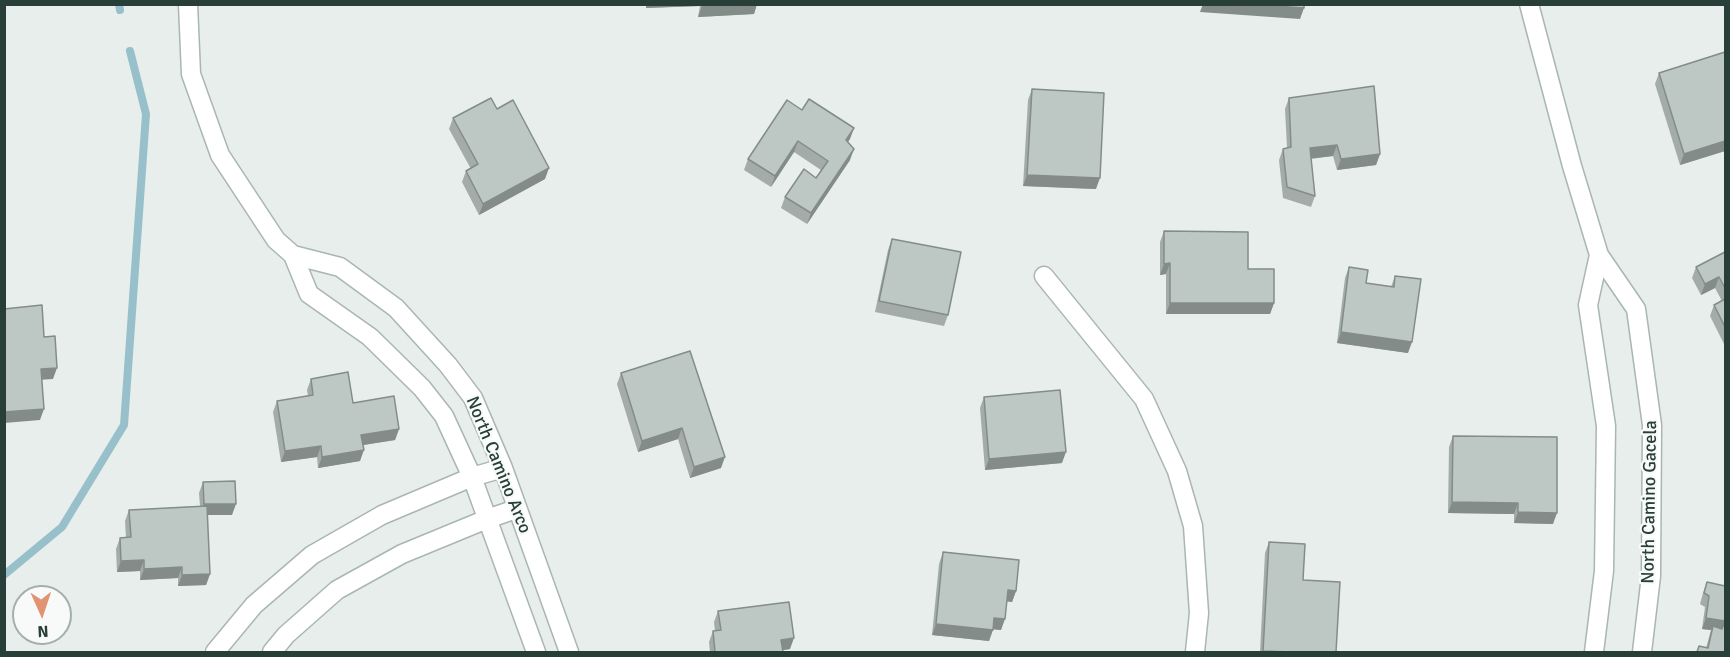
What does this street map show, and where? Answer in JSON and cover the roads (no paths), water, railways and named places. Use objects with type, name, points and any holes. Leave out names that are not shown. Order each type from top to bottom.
[{"type":"street","name":"North Camino Arco","points":[[188,4],[191,74],[220,155],[276,240],[293,255],[309,294],[370,337],[422,388],[444,416],[472,477],[536,652]]},
{"type":"street","name":"North Camino Gacela","points":[[1529,4],[1572,166],[1599,255],[1635,309],[1652,425],[1651,576],[1642,652]]},
{"type":"street","name":"North Camino Arco","points":[[293,255],[340,267],[396,308],[448,365],[473,398],[503,468],[569,652]]},
{"type":"street","name":"North Camino Gacela","points":[[1594,652],[1604,571],[1606,426],[1588,305],[1599,255]]},
{"type":"street","points":[[1044,276],[1144,399],[1177,471],[1193,526],[1199,613],[1195,652]]},
{"type":"street","points":[[215,652],[254,605],[312,555],[382,515],[472,477],[503,468]]},
{"type":"street","points":[[272,652],[286,635],[337,590],[402,554],[516,509]]},
{"type":"waterway","points":[[119,4],[120,10]]},
{"type":"waterway","points":[[4,575],[62,527],[124,425],[146,114],[130,51]]}]
